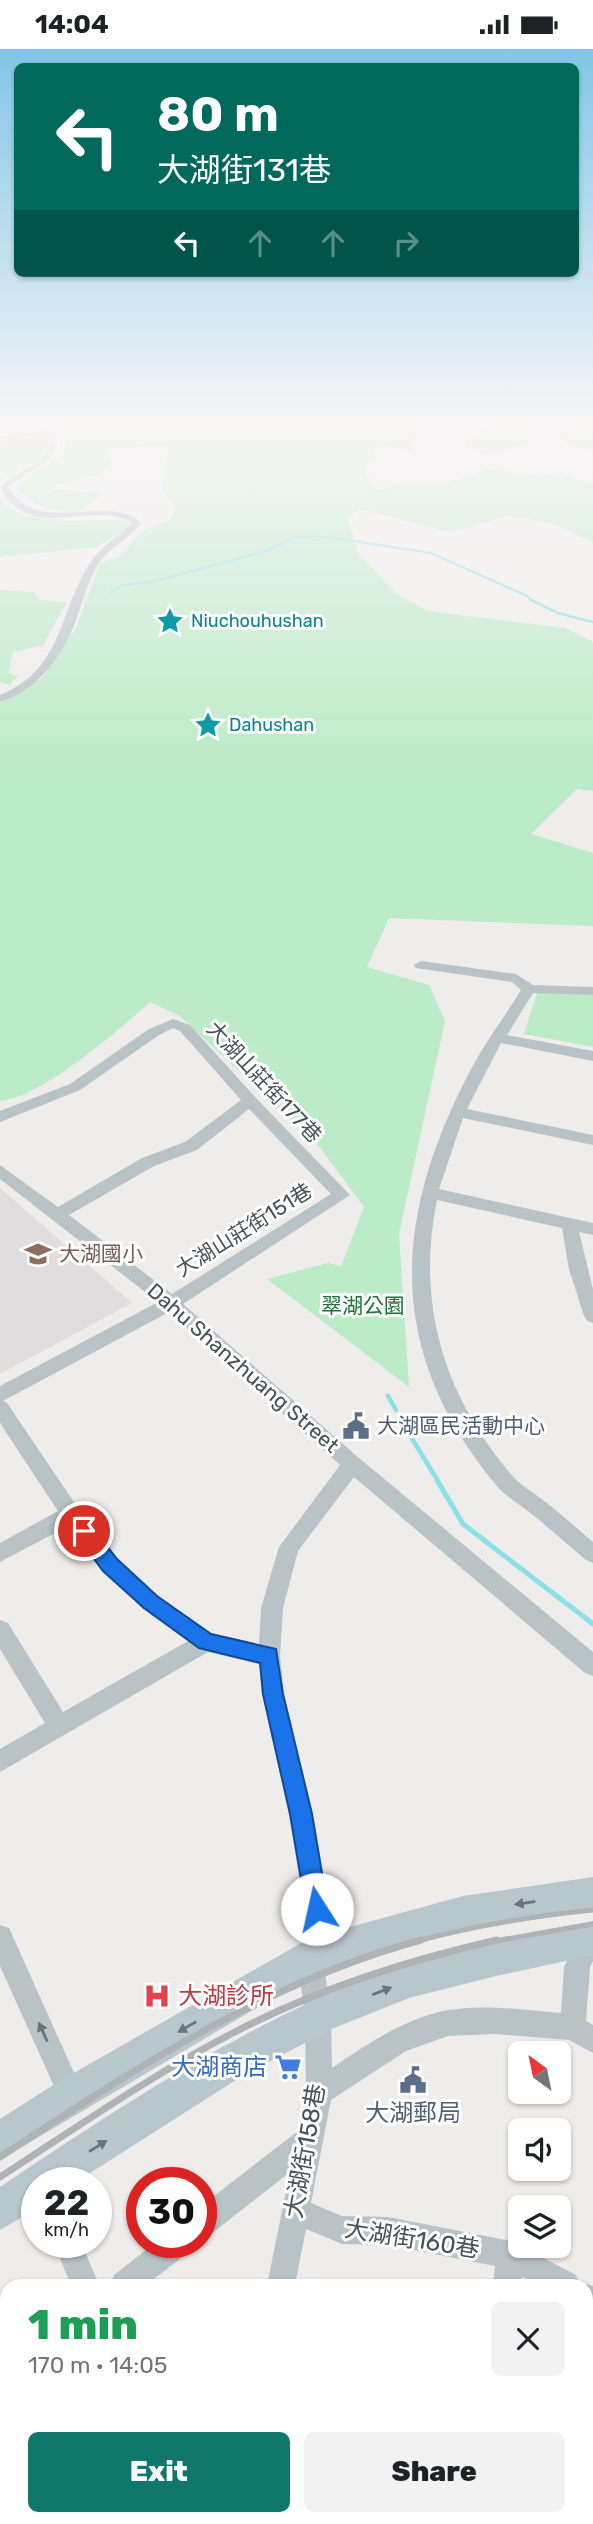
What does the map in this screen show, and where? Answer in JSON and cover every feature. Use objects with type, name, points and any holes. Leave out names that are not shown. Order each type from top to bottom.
[{"type":"main road","points":[[0,2141],[71,2095],[310,1957],[463,1913],[593,1894]]},
{"type":"main road","points":[[65,2167],[226,2065],[318,2015],[410,1980],[592,1937]]},
{"type":"main road","points":[[0,2210],[21,2196]]},
{"type":"street","points":[[0,699],[20,691],[44,667],[67,631],[86,578],[97,559],[126,536]]},
{"type":"street","points":[[421,965],[516,978],[529,989],[593,991]]},
{"type":"street","points":[[529,989],[478,1069],[440,1152],[428,1192],[421,1233],[420,1301],[427,1339],[440,1376],[464,1422],[505,1481],[593,1554]]},
{"type":"street","name":"大湖山莊街177巷","points":[[0,1117],[75,1087],[154,1032],[173,1024],[185,1028],[250,1101],[342,1195]]},
{"type":"street","points":[[498,1038],[593,1056]]},
{"type":"street","points":[[58,1214],[148,1162],[191,1146],[250,1101]]},
{"type":"street","points":[[459,1112],[593,1140]]},
{"type":"street","name":"Dahu Shanzhuang Street","points":[[0,1171],[171,1303],[352,1464],[593,1666]]},
{"type":"street","points":[[428,1192],[593,1229]]},
{"type":"street","name":"大湖山莊街151巷","points":[[0,1395],[171,1303],[342,1195]]},
{"type":"street","points":[[569,1223],[578,1269],[593,1316]]},
{"type":"street","points":[[0,1408],[71,1514],[110,1565],[150,1602],[206,1642],[269,1656]]},
{"type":"street","name":"Dahu Shanzhuang Street","points":[[310,1957],[321,1933],[301,1814],[273,1694],[269,1656],[272,1608],[289,1547],[352,1464]]},
{"type":"street","points":[[0,1553],[71,1514]]},
{"type":"street","points":[[0,1630],[59,1726]]},
{"type":"street","points":[[0,1761],[206,1642]]},
{"type":"street","points":[[0,1937],[71,2095]]},
{"type":"street","points":[[319,2092],[401,2040],[446,2023],[489,2021],[583,2033],[577,1967],[592,1937]]},
{"type":"street","name":"大湖街158巷","points":[[282,2279],[319,2092],[318,2015],[310,1957]]},
{"type":"street","points":[[217,2211],[308,2140]]},
{"type":"street","name":"大湖街160巷","points":[[295,2210],[342,2230],[388,2231],[508,2254]]},
{"type":"street","points":[[74,2258],[82,2279]]},
{"type":"street","points":[[132,2279],[159,2258]]},
{"type":"street","points":[[507,2279],[510,2258]]},
{"type":"street","name":"大湖街160巷","points":[[516,2258],[555,2279]]},
{"type":"shaded area","name":"大湖國小","points":[[0,1188],[132,1303],[0,1374]]},
{"type":"green space","points":[[0,536],[115,536],[97,547],[0,557]]},
{"type":"green space","name":"翠湖公園","points":[[138,536],[353,536],[358,553],[397,594],[428,611],[565,628],[593,642],[593,791],[577,789],[531,834],[593,853],[593,926],[389,918],[367,967],[429,985],[445,1021],[399,1234],[409,1387],[267,1279],[328,1263],[341,1266],[364,1207],[319,1146],[180,1016],[150,1002],[100,1045],[57,1076],[17,1097],[0,1101],[0,703],[43,677],[75,630],[100,564],[121,555]]},
{"type":"green space","points":[[578,536],[593,536],[593,543]]},
{"type":"green space","points":[[0,590],[34,592],[40,600],[67,602],[43,645],[13,652],[8,673],[18,676],[9,685],[0,682]]},
{"type":"green space","points":[[537,992],[593,995],[593,1047],[524,1034]]},
{"type":"waterway","points":[[111,592],[120,586],[159,580],[260,553],[296,537],[321,536],[431,553],[531,600]]},
{"type":"waterway","points":[[531,600],[558,613],[593,622]]},
{"type":"waterway","points":[[388,1396],[396,1410]]},
{"type":"waterway","points":[[408,1432],[438,1481]]},
{"type":"waterway","points":[[437,1480],[463,1524],[593,1624]]},
{"type":"railway","points":[[417,1941],[503,1922],[593,1910]]},
{"type":"railway","points":[[489,1942],[593,1924]]},
{"type":"railway","points":[[0,2177],[171,2067],[262,2018],[327,1990],[394,1967],[497,1940]]},
{"type":"railway","points":[[0,2157],[151,2061],[255,2004],[309,1979],[417,1941]]},
{"type":"place","name":"Niuchouhushan","points":[[170,621]]},
{"type":"place","name":"Dahushan","points":[[208,725]]},
{"type":"place","name":"大湖國小","points":[[38,1254]]},
{"type":"place","name":"大湖區民活動中心","points":[[356,1426]]},
{"type":"place","name":"大湖診所","points":[[157,1996]]},
{"type":"place","name":"大湖商店","points":[[288,2067]]},
{"type":"place","name":"大湖郵局","points":[[413,2080]]},
{"type":"route","points":[[84,1531],[110,1565],[150,1602],[206,1642],[269,1656],[273,1694],[301,1814],[317,1909]]}]
